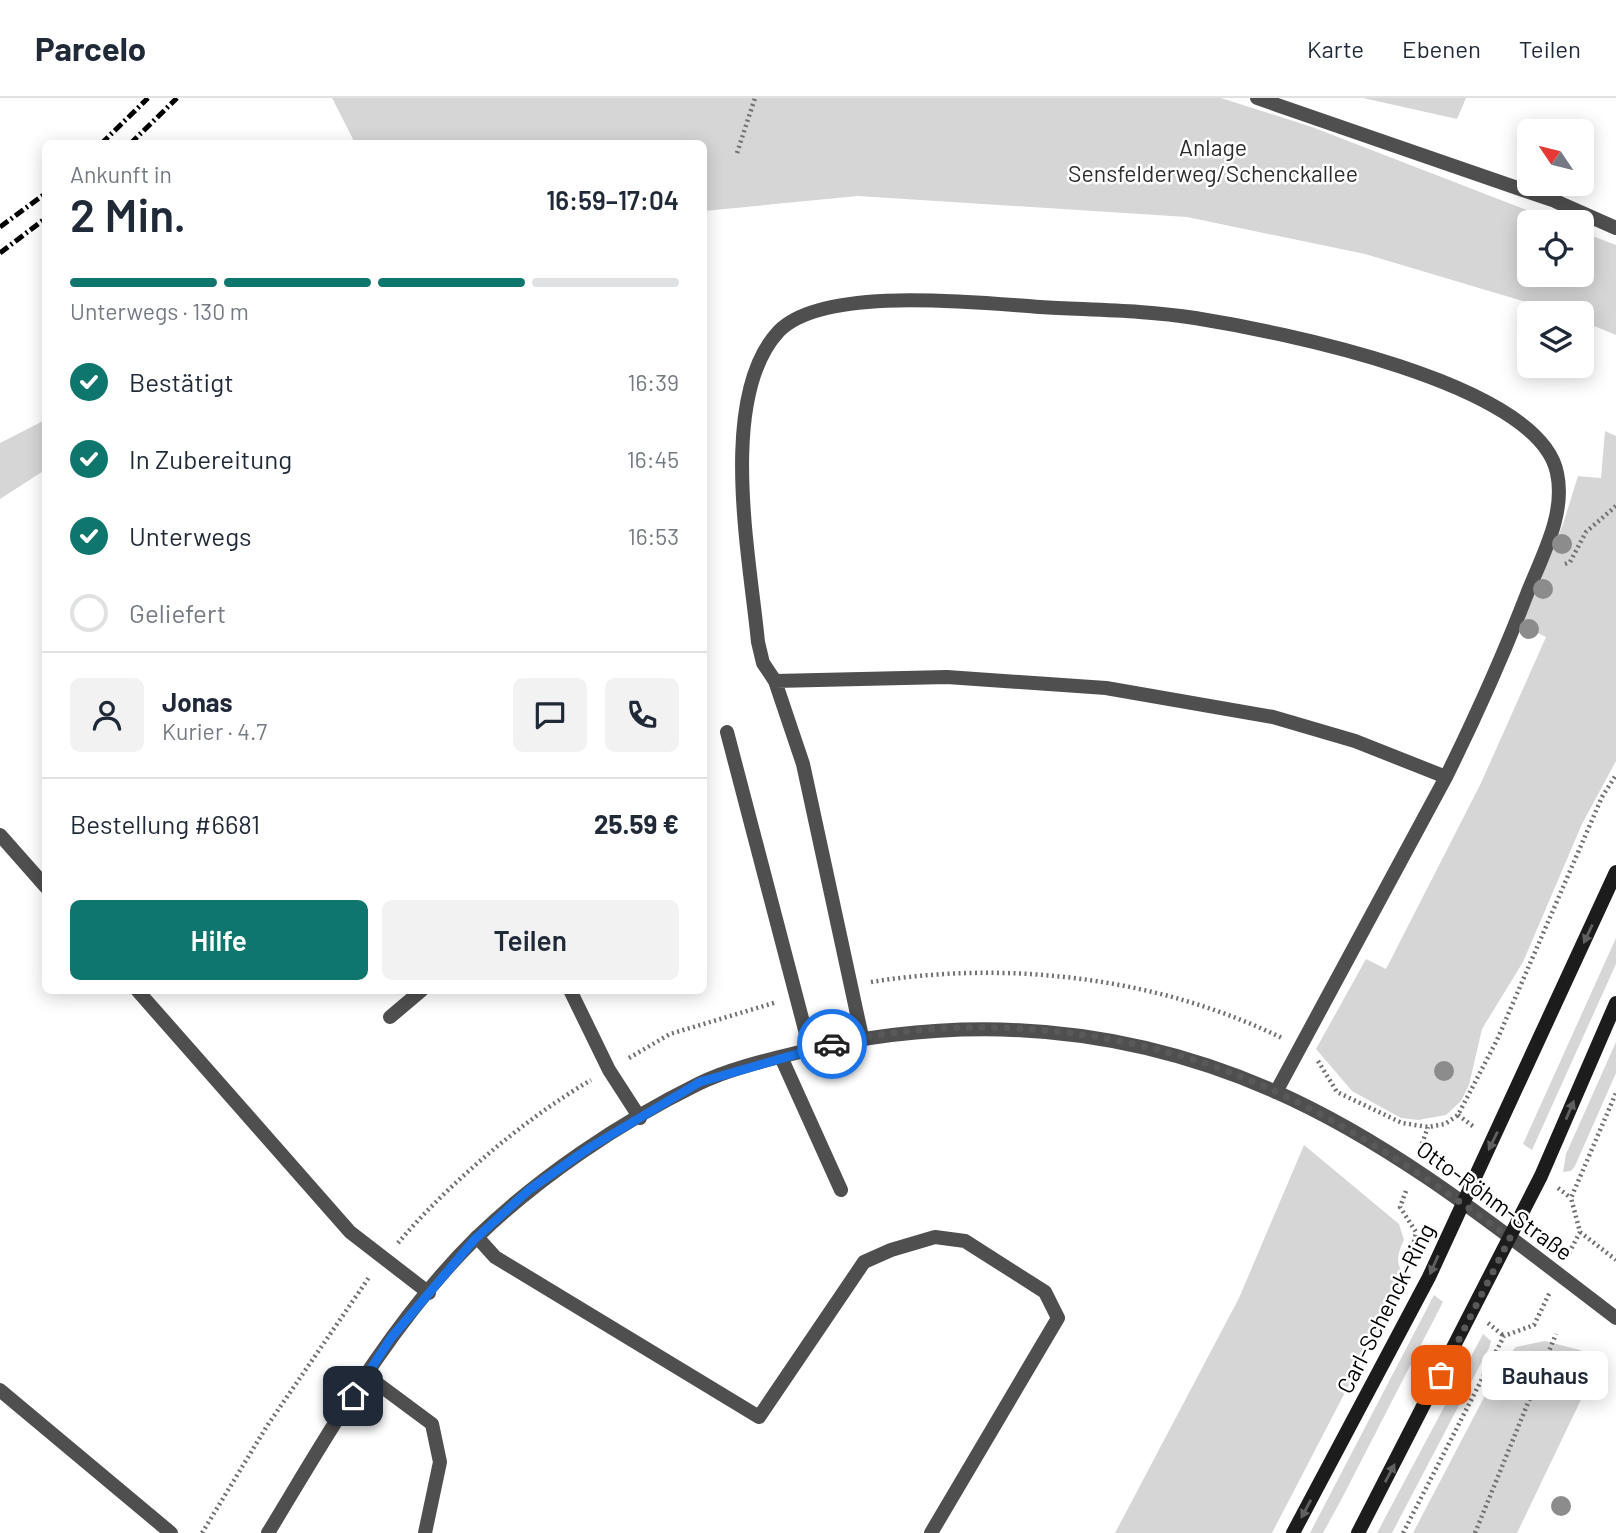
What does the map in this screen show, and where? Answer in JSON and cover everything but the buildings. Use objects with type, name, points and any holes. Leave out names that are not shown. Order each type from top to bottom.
[{"type":"main road","name":"Carl-Schenck-Ring","points":[[1293,1533],[1397,1341],[1616,872]]},
{"type":"main road","points":[[1358,1533],[1541,1176],[1616,1003]]},
{"type":"street","points":[[1257,98],[1555,201],[1616,228]]},
{"type":"street","points":[[862,1037],[803,764],[775,681],[764,663],[758,642],[741,465],[749,390],[762,356],[780,330],[800,317],[845,305],[914,298],[1193,317],[1383,358],[1492,405],[1521,422],[1542,440],[1557,471],[1558,497],[1554,526],[1495,677],[1446,777],[1341,976],[1299,1046],[1276,1092]]},
{"type":"street","points":[[775,681],[947,677],[1106,688],[1273,717],[1355,741],[1446,777]]},
{"type":"street","points":[[727,732],[810,1049]]},
{"type":"street","points":[[0,835],[42,882]]},
{"type":"street","points":[[141,994],[350,1232],[429,1293]]},
{"type":"street","points":[[390,1017],[417,994]]},
{"type":"street","points":[[572,994],[609,1070],[640,1118]]},
{"type":"street","name":"Otto-Röhm-Straße","points":[[268,1533],[391,1338],[477,1237],[529,1190],[700,1082],[781,1057],[862,1037],[1012,1028],[1081,1035],[1149,1048],[1276,1092],[1385,1151],[1462,1203],[1616,1318]]},
{"type":"street","points":[[781,1057],[841,1190]]},
{"type":"street","points":[[477,1237],[495,1257],[759,1417],[864,1262],[873,1258],[935,1237],[965,1241],[1045,1292],[1058,1318],[931,1533]]},
{"type":"street","points":[[366,1375],[432,1424],[440,1462],[425,1533]]},
{"type":"street","points":[[0,1390],[171,1533]]},
{"type":"path","points":[[737,153],[755,98]]},
{"type":"path","points":[[851,985],[915,975],[978,970],[1097,981],[1154,993],[1254,1024],[1299,1046],[1315,1055],[1338,1092],[1402,1123],[1428,1129],[1460,1116],[1497,1040],[1602,797],[1616,775]]},
{"type":"path","points":[[202,1533],[357,1292],[433,1202],[561,1098],[670,1034],[797,996]]},
{"type":"path","points":[[1616,1093],[1571,1198],[1580,1231],[1616,1259]]},
{"type":"path","points":[[1560,1190],[1571,1198]]},
{"type":"path","points":[[1404,1196],[1400,1207],[1416,1232],[1409,1262],[1413,1265]]},
{"type":"path","points":[[1574,1242],[1580,1231]]},
{"type":"path","points":[[1403,1533],[1504,1336],[1534,1325],[1539,1313]]},
{"type":"path","points":[[1491,1325],[1504,1336]]},
{"type":"path","points":[[1475,1533],[1556,1334]]},
{"type":"green space","name":"Anlage Sensfelderweg/Schenckallee","points":[[332,98],[1221,98],[1312,127],[1527,210],[1517,210],[1517,287],[1594,287],[1594,237],[1616,245],[1616,335],[1594,326],[1594,301],[1523,301],[1365,254],[1187,217],[858,196],[707,211],[707,140],[353,140]]},
{"type":"green space","points":[[1363,98],[1466,98],[1457,119]]},
{"type":"green space","points":[[42,422],[42,472],[0,499],[0,443]]},
{"type":"green space","points":[[1605,431],[1616,436],[1616,761],[1582,824],[1523,962],[1482,1029],[1469,1085],[1461,1101],[1446,1115],[1418,1120],[1401,1118],[1352,1091],[1316,1049],[1366,959],[1386,969],[1481,783],[1546,637],[1521,625],[1563,524],[1578,476],[1601,478]]},
{"type":"green space","points":[[1616,938],[1616,964],[1532,1150],[1523,1144]]},
{"type":"green space","points":[[1616,1042],[1616,1073],[1575,1166],[1571,1171],[1563,1172],[1566,1154]]},
{"type":"green space","points":[[1304,1145],[1399,1224],[1404,1240],[1398,1263],[1405,1277],[1272,1533],[1115,1533],[1239,1298]]},
{"type":"green space","points":[[1434,1295],[1443,1302],[1340,1502],[1323,1533],[1310,1533]]},
{"type":"green space","points":[[1483,1334],[1491,1341],[1489,1348],[1392,1533],[1377,1533]]},
{"type":"green space","points":[[1545,1341],[1580,1350],[1600,1360],[1517,1533],[1413,1533],[1502,1363],[1516,1347]]},
{"type":"railway","points":[[105,140],[148,98]]},
{"type":"railway","points":[[134,140],[177,98]]},
{"type":"railway","points":[[0,227],[42,196]]},
{"type":"railway","points":[[0,253],[42,221]]},
{"type":"way so far","points":[[832,1044],[862,1037],[938,1030],[1012,1028],[1081,1035],[1149,1048],[1276,1092],[1385,1151],[1510,1238],[1441,1375]]},
{"type":"place","name":"Bauhaus","points":[[1441,1375]]},
{"type":"route","points":[[353,1396],[391,1338],[474,1240],[529,1190],[589,1148],[700,1082],[832,1044]]}]
